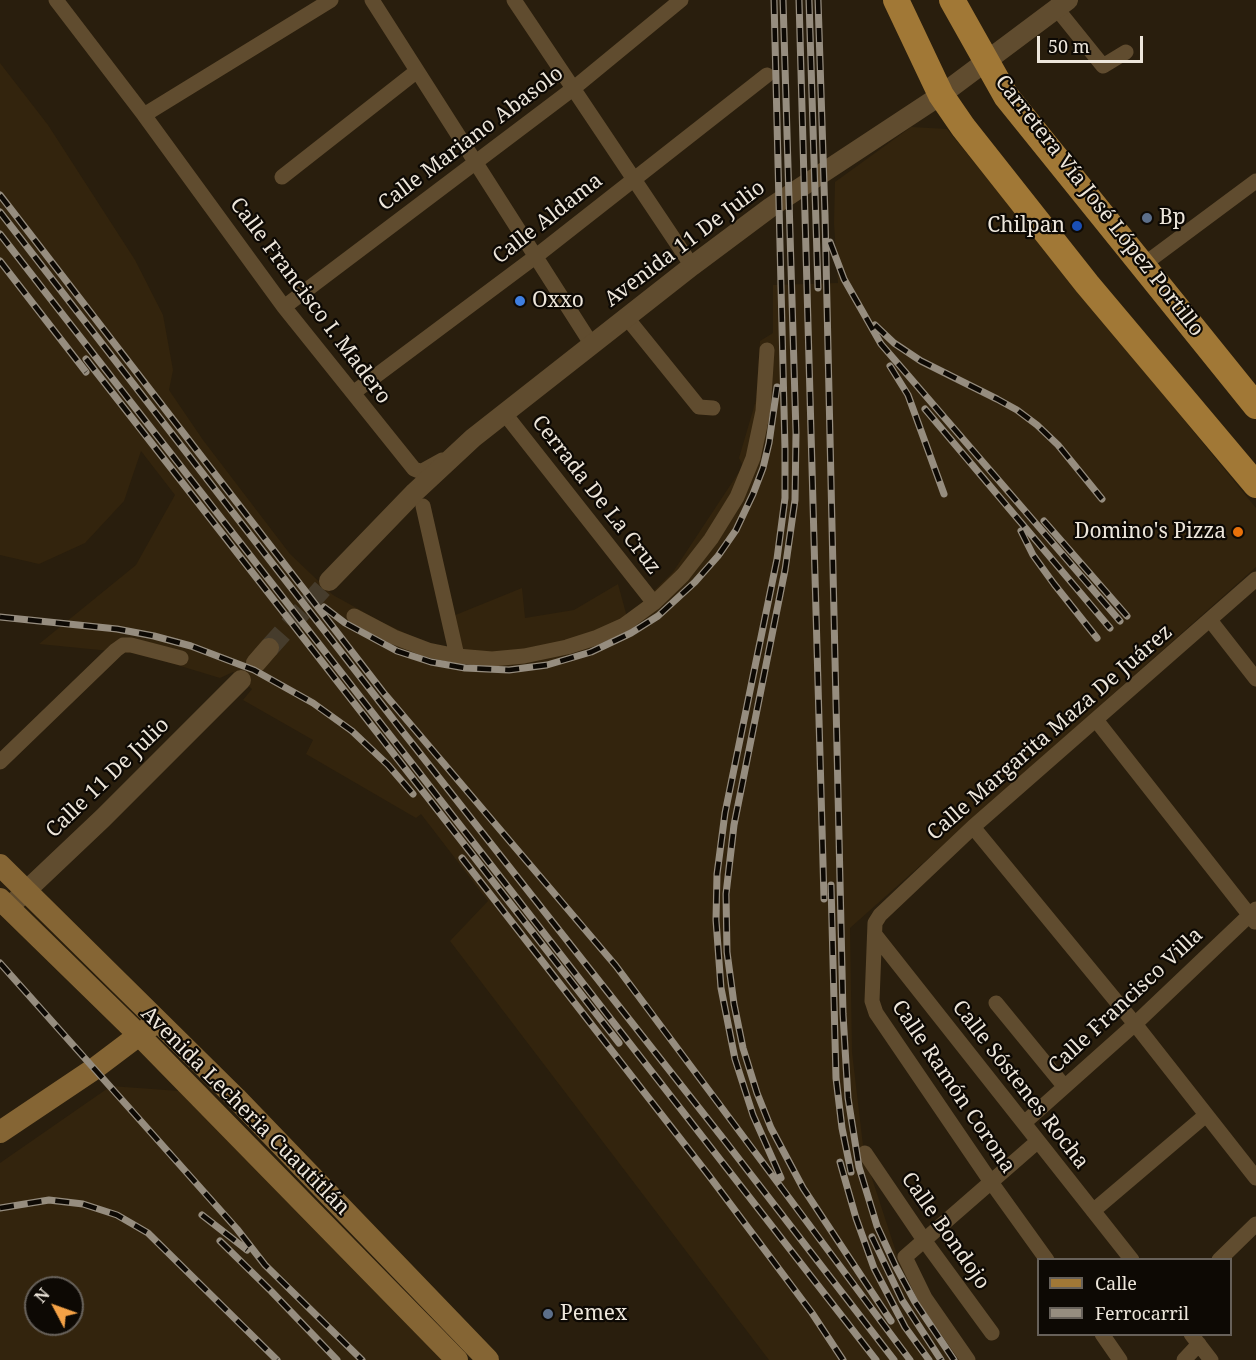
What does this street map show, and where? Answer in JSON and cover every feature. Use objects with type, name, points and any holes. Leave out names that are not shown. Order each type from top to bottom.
[{"type":"main road","points":[[896,0],[941,94],[963,127],[1087,284],[1256,485]]},
{"type":"main road","name":"Carretera Vía José López Portillo","points":[[952,0],[1006,96],[1255,403]]},
{"type":"main road","name":"Avenida Lecheria Cuautitlán","points":[[0,865],[26,891],[148,1029],[457,1360]]},
{"type":"main road","name":"Avenida Lecheria Cuautitlán","points":[[4,904],[148,1029],[236,1098],[488,1360]]},
{"type":"main road","points":[[0,1132],[148,1029]]},
{"type":"street","name":"Calle Francisco I. Madero","points":[[56,0],[144,115],[284,307],[414,469],[424,470],[460,449]]},
{"type":"street","points":[[144,115],[331,0]]},
{"type":"street","points":[[372,0],[592,345]]},
{"type":"street","points":[[514,0],[692,266]]},
{"type":"street","name":"Calle Mariano Abasolo","points":[[284,307],[574,88],[681,0]]},
{"type":"street","points":[[1063,4],[1103,66],[1107,66],[1126,52]]},
{"type":"street","name":"Avenida 11 De Julio","points":[[329,581],[460,449],[692,266],[784,198],[941,94],[1063,4]]},
{"type":"street","points":[[282,177],[417,71]]},
{"type":"street","name":"Calle Aldama","points":[[352,393],[535,257],[766,75]]},
{"type":"street","points":[[1143,265],[1256,181]]},
{"type":"street","points":[[627,318],[699,407],[713,408]]},
{"type":"street","points":[[354,616],[394,638],[428,650],[457,656],[492,658],[525,657],[567,647],[624,626],[654,603],[683,574],[711,539],[736,497],[753,458],[763,411],[767,350]]},
{"type":"street","name":"Cerrada De La Cruz","points":[[505,414],[654,603]]},
{"type":"street","points":[[423,506],[457,656]]},
{"type":"street","name":"Calle Margarita Maza De Juárez","points":[[876,929],[880,915],[973,827],[1256,579]]},
{"type":"street","points":[[1210,620],[1256,679]]},
{"type":"street","points":[[0,762],[123,645],[181,658]]},
{"type":"street","name":"Calle 11 De Julio","points":[[4,904],[26,891],[103,818],[240,680]]},
{"type":"street","points":[[1096,720],[1254,916]]},
{"type":"street","points":[[973,827],[1256,1178]]},
{"type":"street","name":"Calle Francisco Villa","points":[[1024,1123],[1254,916]]},
{"type":"street","name":"Calle Sóstenes Rocha","points":[[876,929],[1130,1258]]},
{"type":"street","name":"Calle Ramón Corona","points":[[876,929],[872,1001],[876,1013],[1046,1258]]},
{"type":"street","points":[[996,1003],[1064,1086]]},
{"type":"street","points":[[1093,1211],[1206,1114]]},
{"type":"street","points":[[968,1360],[925,1298],[905,1257],[1038,1141]]},
{"type":"street","name":"Calle Bondojo","points":[[865,1153],[924,1240],[992,1333]]},
{"type":"street","points":[[1221,1258],[1256,1224]]},
{"type":"street","points":[[1103,1336],[1120,1360]]},
{"type":"street","points":[[1184,1360],[1195,1340],[1211,1360]]},
{"type":"shaded area","points":[[0,63],[48,125],[135,260],[163,315],[173,370],[169,390],[203,440],[290,554],[333,595],[382,622],[439,649],[461,648],[453,616],[522,588],[525,618],[574,610],[618,584],[627,617],[673,572],[743,466],[739,458],[756,400],[760,341],[773,333],[773,285],[838,283],[834,223],[835,182],[911,127],[947,129],[1256,508],[1256,567],[850,928],[852,1052],[864,1154],[898,1258],[964,1360],[769,1360],[450,941],[488,901],[421,814],[416,818],[306,754],[313,740],[243,700],[252,689],[233,672],[220,678],[141,654],[39,644],[136,565],[175,495],[141,451],[124,501],[85,543],[39,564],[0,555]]},
{"type":"shaded area","points":[[111,1086],[179,1091],[445,1360],[0,1360],[0,1163]]},
{"type":"tunnel","points":[[269,648],[329,581]]},
{"type":"railway","points":[[774,0],[785,498],[777,559],[725,813],[717,874],[716,920],[721,988],[735,1059],[753,1115],[781,1178]]},
{"type":"railway","points":[[783,0],[796,433],[795,500],[785,570],[734,825],[726,894],[727,952],[743,1048],[771,1128],[803,1188],[891,1321]]},
{"type":"railway","points":[[799,0],[824,899]]},
{"type":"railway","points":[[809,0],[818,288]]},
{"type":"railway","points":[[818,0],[843,1014],[848,1098],[859,1167],[877,1226],[915,1302],[954,1360]]},
{"type":"railway","points":[[0,195],[383,692],[616,966],[910,1360]]},
{"type":"railway","points":[[0,212],[894,1360]]},
{"type":"railway","points":[[0,234],[876,1360]]},
{"type":"railway","points":[[830,242],[844,279],[881,344],[1120,621]]},
{"type":"railway","points":[[0,261],[86,372]]},
{"type":"railway","points":[[875,325],[894,343],[921,361],[1017,410],[1037,425],[1058,445],[1102,499]]},
{"type":"railway","points":[[86,359],[619,1043]]},
{"type":"railway","points":[[890,366],[908,395],[944,494]]},
{"type":"railway","points":[[324,607],[345,623],[397,651],[431,662],[465,668],[509,670],[547,665],[591,652],[631,633],[658,616],[695,582],[718,556],[736,530],[763,468],[777,387]]},
{"type":"railway","points":[[925,409],[1110,628]]},
{"type":"railway","points":[[1044,521],[1127,616]]},
{"type":"railway","points":[[1021,531],[1033,555],[1097,638]]},
{"type":"railway","points":[[0,617],[117,629],[154,636],[191,646],[254,670],[313,703],[352,731],[388,765],[413,794]]},
{"type":"railway","points":[[462,858],[710,1177],[812,1313],[843,1360]]},
{"type":"railway","points":[[831,885],[836,1078],[842,1128],[851,1172]]},
{"type":"railway","points":[[0,963],[237,1229],[265,1265],[362,1360]]},
{"type":"railway","points":[[840,1162],[856,1218],[874,1268],[905,1327],[929,1360]]},
{"type":"railway","points":[[0,1208],[49,1200],[83,1204],[117,1215],[148,1233],[277,1360]]},
{"type":"railway","points":[[202,1215],[247,1250]]},
{"type":"railway","points":[[872,1237],[902,1300],[941,1360]]},
{"type":"railway","points":[[220,1241],[337,1360]]},
{"type":"place","name":"Bp","points":[[1147,218]]},
{"type":"place","name":"Chilpan","points":[[1077,226]]},
{"type":"place","name":"Oxxo","points":[[520,301]]},
{"type":"place","name":"Domino's Pizza","points":[[1238,532]]},
{"type":"place","name":"Pemex","points":[[548,1314]]}]
